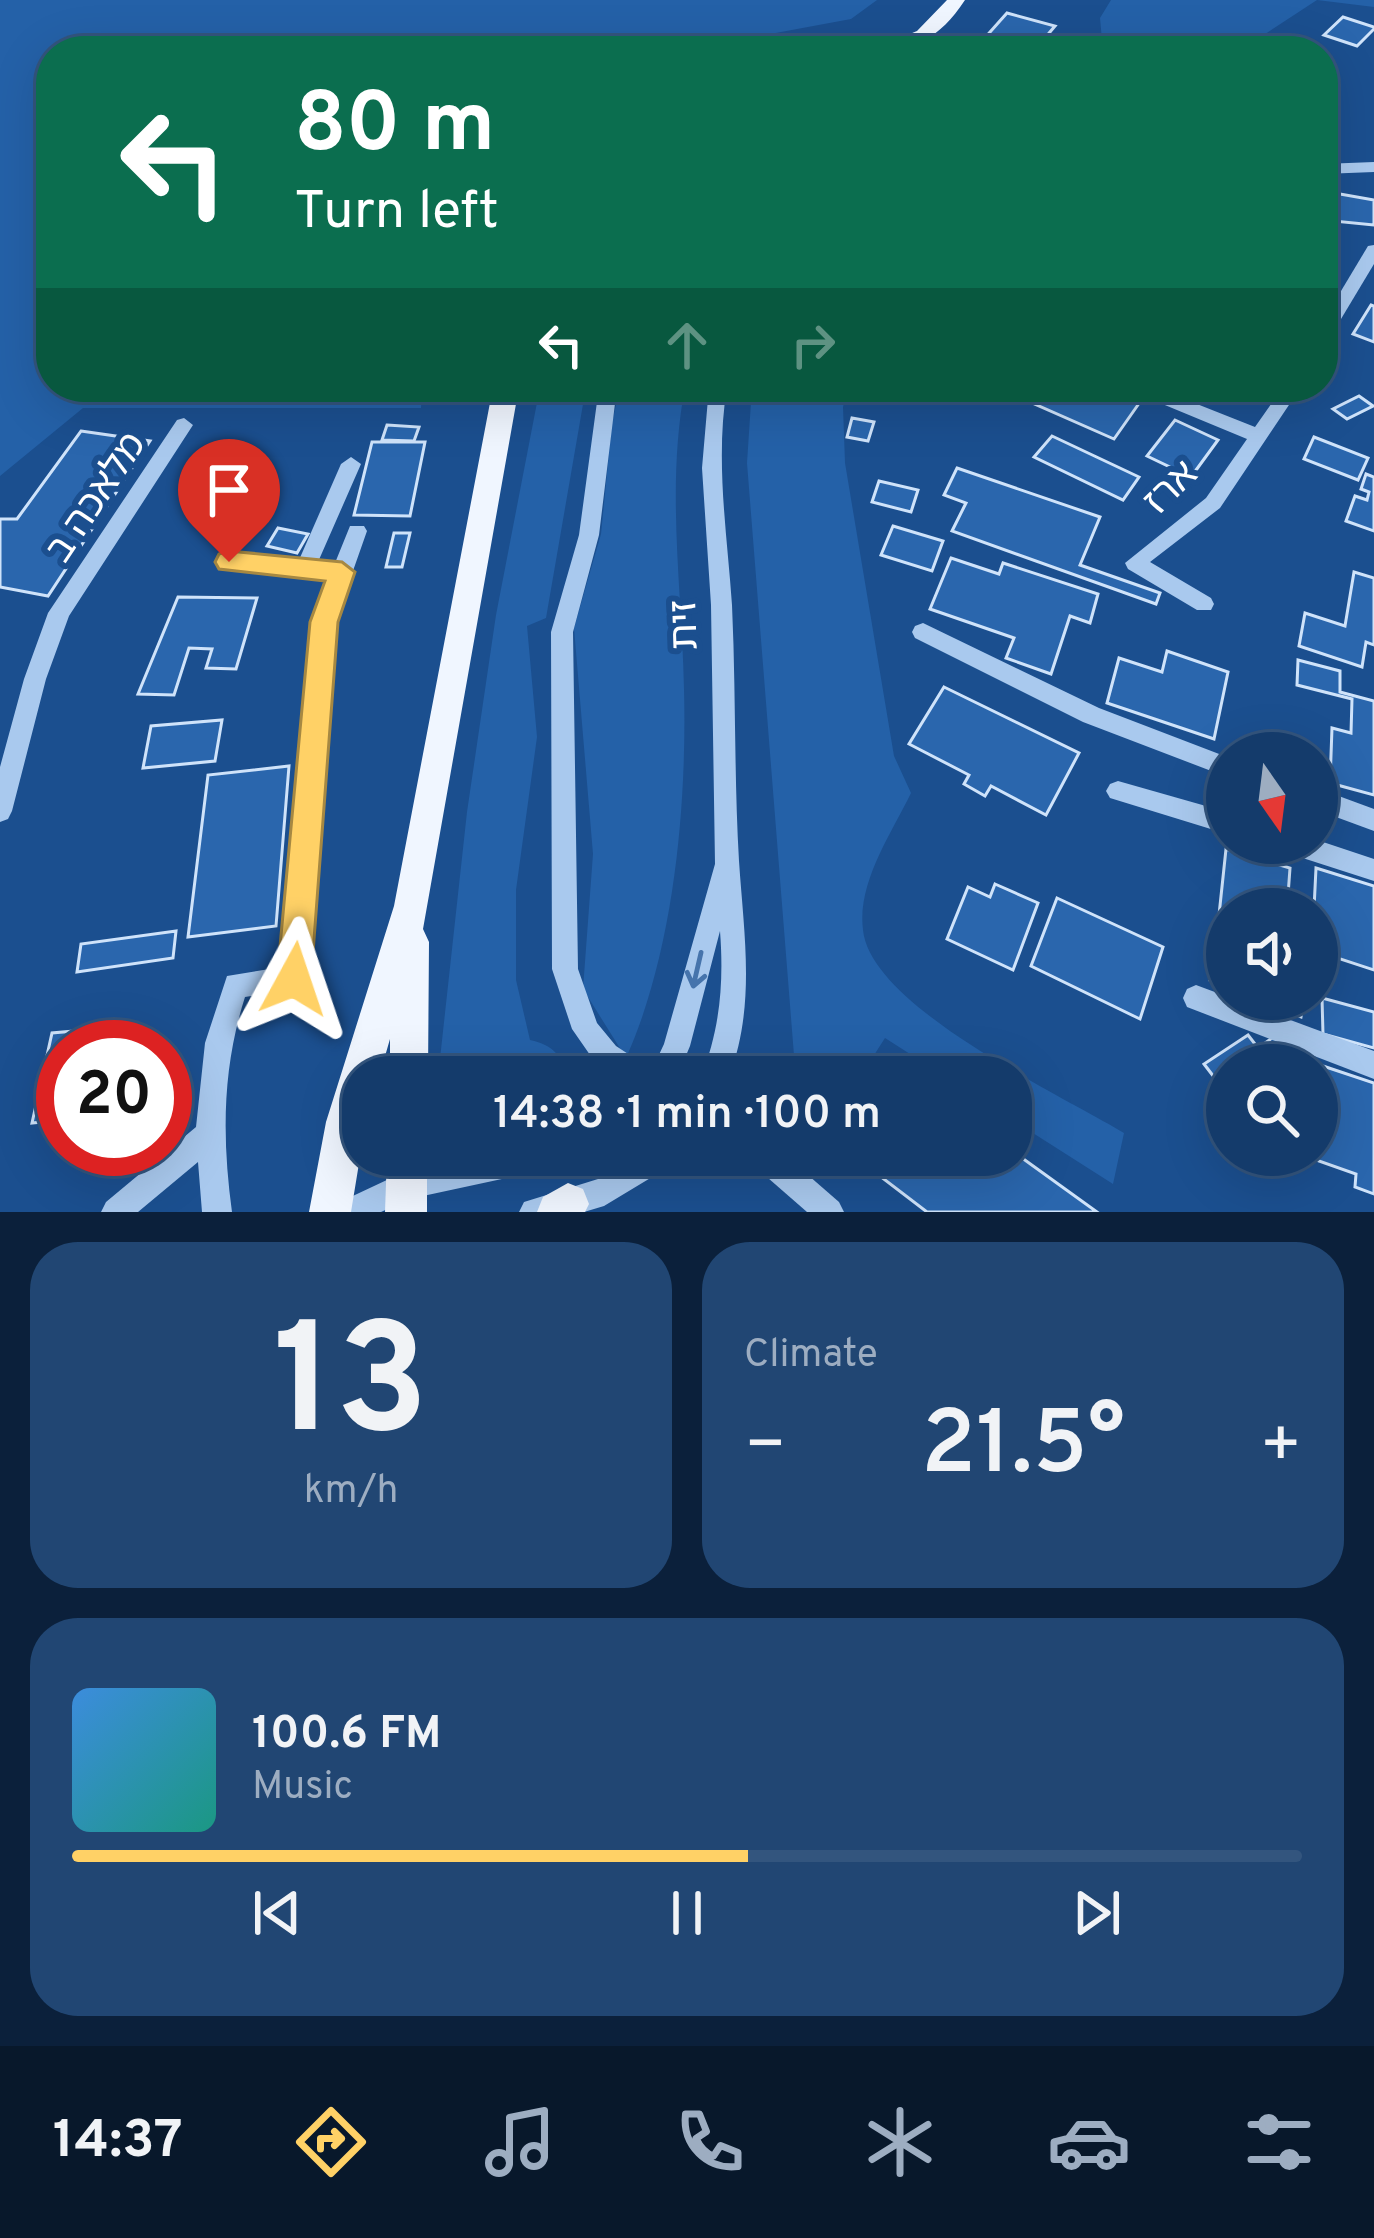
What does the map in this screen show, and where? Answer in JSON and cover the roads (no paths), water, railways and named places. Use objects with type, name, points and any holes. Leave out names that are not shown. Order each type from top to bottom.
[{"type":"main road","points":[[925,36],[934,31],[956,0]]},
{"type":"main road","points":[[330,1212],[352,1100],[412,906],[503,402]]},
{"type":"main road","points":[[409,1056],[412,906]]},
{"type":"street","points":[[1338,168],[1374,167]]},
{"type":"street","points":[[1338,310],[1374,250]]},
{"type":"street","points":[[603,1056],[578,1014],[565,969],[562,632],[589,535],[606,402]]},
{"type":"street","name":"זית","points":[[717,402],[712,475],[721,602],[727,860],[737,973],[734,1012],[721,1056]]},
{"type":"street","points":[[1175,402],[1258,436]]},
{"type":"street","name":"ארז","points":[[1204,604],[1135,563],[1213,502],[1282,402]]},
{"type":"street","name":"מלאכה ב","points":[[0,812],[34,680],[59,613],[184,425]]},
{"type":"street","points":[[305,569],[351,464]]},
{"type":"street","points":[[217,1212],[208,1136],[216,1039],[236,985],[294,979],[324,622],[358,531]]},
{"type":"street","points":[[229,562],[342,572]]},
{"type":"street","points":[[923,632],[1091,716],[1206,759]]},
{"type":"street","points":[[1118,791],[1206,817]]},
{"type":"street","points":[[1338,807],[1374,820]]},
{"type":"street","points":[[1338,858],[1374,870]]},
{"type":"street","name":"זית","points":[[672,1056],[727,860]]},
{"type":"street","points":[[1196,998],[1374,1065]]},
{"type":"street","points":[[116,1212],[208,1136]]},
{"type":"street","points":[[350,1212],[406,1184],[445,1176]]},
{"type":"street","points":[[553,1209],[632,1176]]},
{"type":"street","points":[[787,1176],[829,1212]]}]
